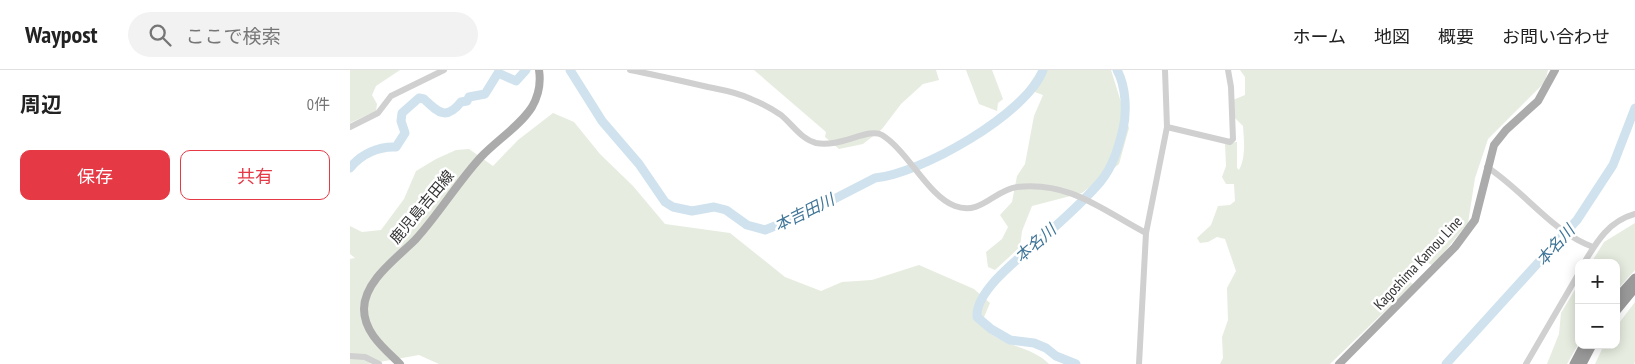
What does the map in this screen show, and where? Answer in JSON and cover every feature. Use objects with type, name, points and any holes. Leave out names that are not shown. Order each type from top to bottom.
[{"type":"highway","points":[[1620,295],[1635,278]]},
{"type":"highway","points":[[1620,305],[1635,288]]},
{"type":"highway","points":[[1574,364],[1582,349]]},
{"type":"highway","points":[[1582,364],[1590,349]]},
{"type":"main road","name":"Kagoshima Kamou Line","points":[[1339,364],[1455,247],[1471,228],[1481,205],[1487,167],[1494,145],[1500,136],[1538,101],[1555,70]]},
{"type":"main road","name":"鹿児島吉田線","points":[[400,364],[377,340],[368,327],[364,307],[369,291],[380,276],[421,233],[479,160],[532,108],[539,90],[539,71]]},
{"type":"street","points":[[350,127],[378,113],[391,96],[444,70]]},
{"type":"street","points":[[630,70],[743,95],[774,110],[802,136],[817,143],[840,143],[869,133],[877,133],[911,163],[918,173],[949,204],[962,208],[979,206],[1002,193],[1018,187],[1058,188],[1079,195],[1146,233]]},
{"type":"street","points":[[1139,364],[1146,233],[1167,127],[1165,70]]},
{"type":"street","points":[[1167,127],[1230,142],[1233,139],[1231,86],[1228,70]]},
{"type":"street","points":[[1487,167],[1507,180],[1570,236],[1593,247]]},
{"type":"street","points":[[1586,259],[1593,247],[1615,222],[1635,214]]},
{"type":"street","points":[[1526,364],[1575,280]]},
{"type":"street","points":[[350,356],[365,357],[379,364]]},
{"type":"shaded area","points":[[350,70],[400,70],[376,86],[372,95],[377,104],[376,111],[350,123]]},
{"type":"shaded area","points":[[754,70],[936,70],[939,80],[923,84],[901,104],[882,129],[863,144],[839,149],[825,137],[826,132]]},
{"type":"shaded area","points":[[966,70],[992,70],[1003,99],[998,103],[997,111],[979,104]]},
{"type":"shaded area","points":[[1039,70],[1111,70],[1129,128],[1119,164],[1082,193],[1032,206],[1022,231],[1020,247],[995,270],[988,267],[986,252],[1002,239],[1008,227],[1000,215],[1012,202],[1017,176],[1025,164],[1034,116],[1043,95],[1026,89]]},
{"type":"shaded area","points":[[1240,70],[1548,70],[1545,82],[1488,139],[1475,178],[1468,223],[1433,266],[1427,262],[1416,267],[1404,278],[1413,284],[1330,364],[1220,364],[1223,358],[1222,337],[1228,320],[1227,288],[1236,271],[1225,239],[1217,237],[1208,242],[1200,243],[1197,238],[1211,225],[1218,206],[1230,205],[1235,201],[1234,184],[1226,184],[1222,177],[1226,166],[1225,143],[1237,142],[1237,168],[1239,170],[1243,160],[1243,126],[1233,116],[1233,100],[1245,95],[1245,77]]},
{"type":"shaded area","points":[[553,113],[574,122],[600,154],[633,186],[665,224],[730,233],[785,277],[821,291],[842,282],[872,280],[919,265],[974,289],[990,303],[981,324],[987,331],[995,337],[1033,353],[1049,364],[439,364],[419,355],[368,364],[350,364],[350,259],[355,258],[350,254],[350,226],[362,232],[381,230],[404,199],[416,171],[456,150],[469,149],[493,166],[518,140]]},
{"type":"shaded area","points":[[1635,223],[1635,270],[1620,287],[1620,259],[1593,259],[1604,242]]},
{"type":"shaded area","points":[[1575,290],[1576,349],[1567,364],[1547,364],[1559,334],[1561,313]]},
{"type":"shaded area","points":[[1635,302],[1634,364],[1595,364],[1602,349],[1620,349],[1620,322]]},
{"type":"waterway","name":"本吉田川","points":[[350,168],[359,159],[371,152],[383,148],[396,147],[405,133],[401,121],[402,113],[419,98],[424,99],[438,111],[446,113],[456,108],[461,102],[467,101],[469,97],[485,94],[498,73],[516,81],[526,70]]},
{"type":"waterway","name":"本吉田川","points":[[570,70],[602,121],[639,164],[665,202],[673,207],[692,211],[714,207],[726,210],[747,225],[765,230],[805,214],[875,178],[918,166],[944,154],[995,122],[1016,105],[1033,87],[1043,70]]},
{"type":"waterway","name":"本名川","points":[[1076,364],[1056,356],[1046,348],[1034,343],[1010,340],[991,329],[977,317],[979,306],[994,282],[1082,201],[1101,181],[1109,169],[1115,157],[1125,115],[1124,91],[1117,70]]},
{"type":"waterway","name":"本名川","points":[[1446,364],[1577,220],[1613,165],[1635,108]]}]
